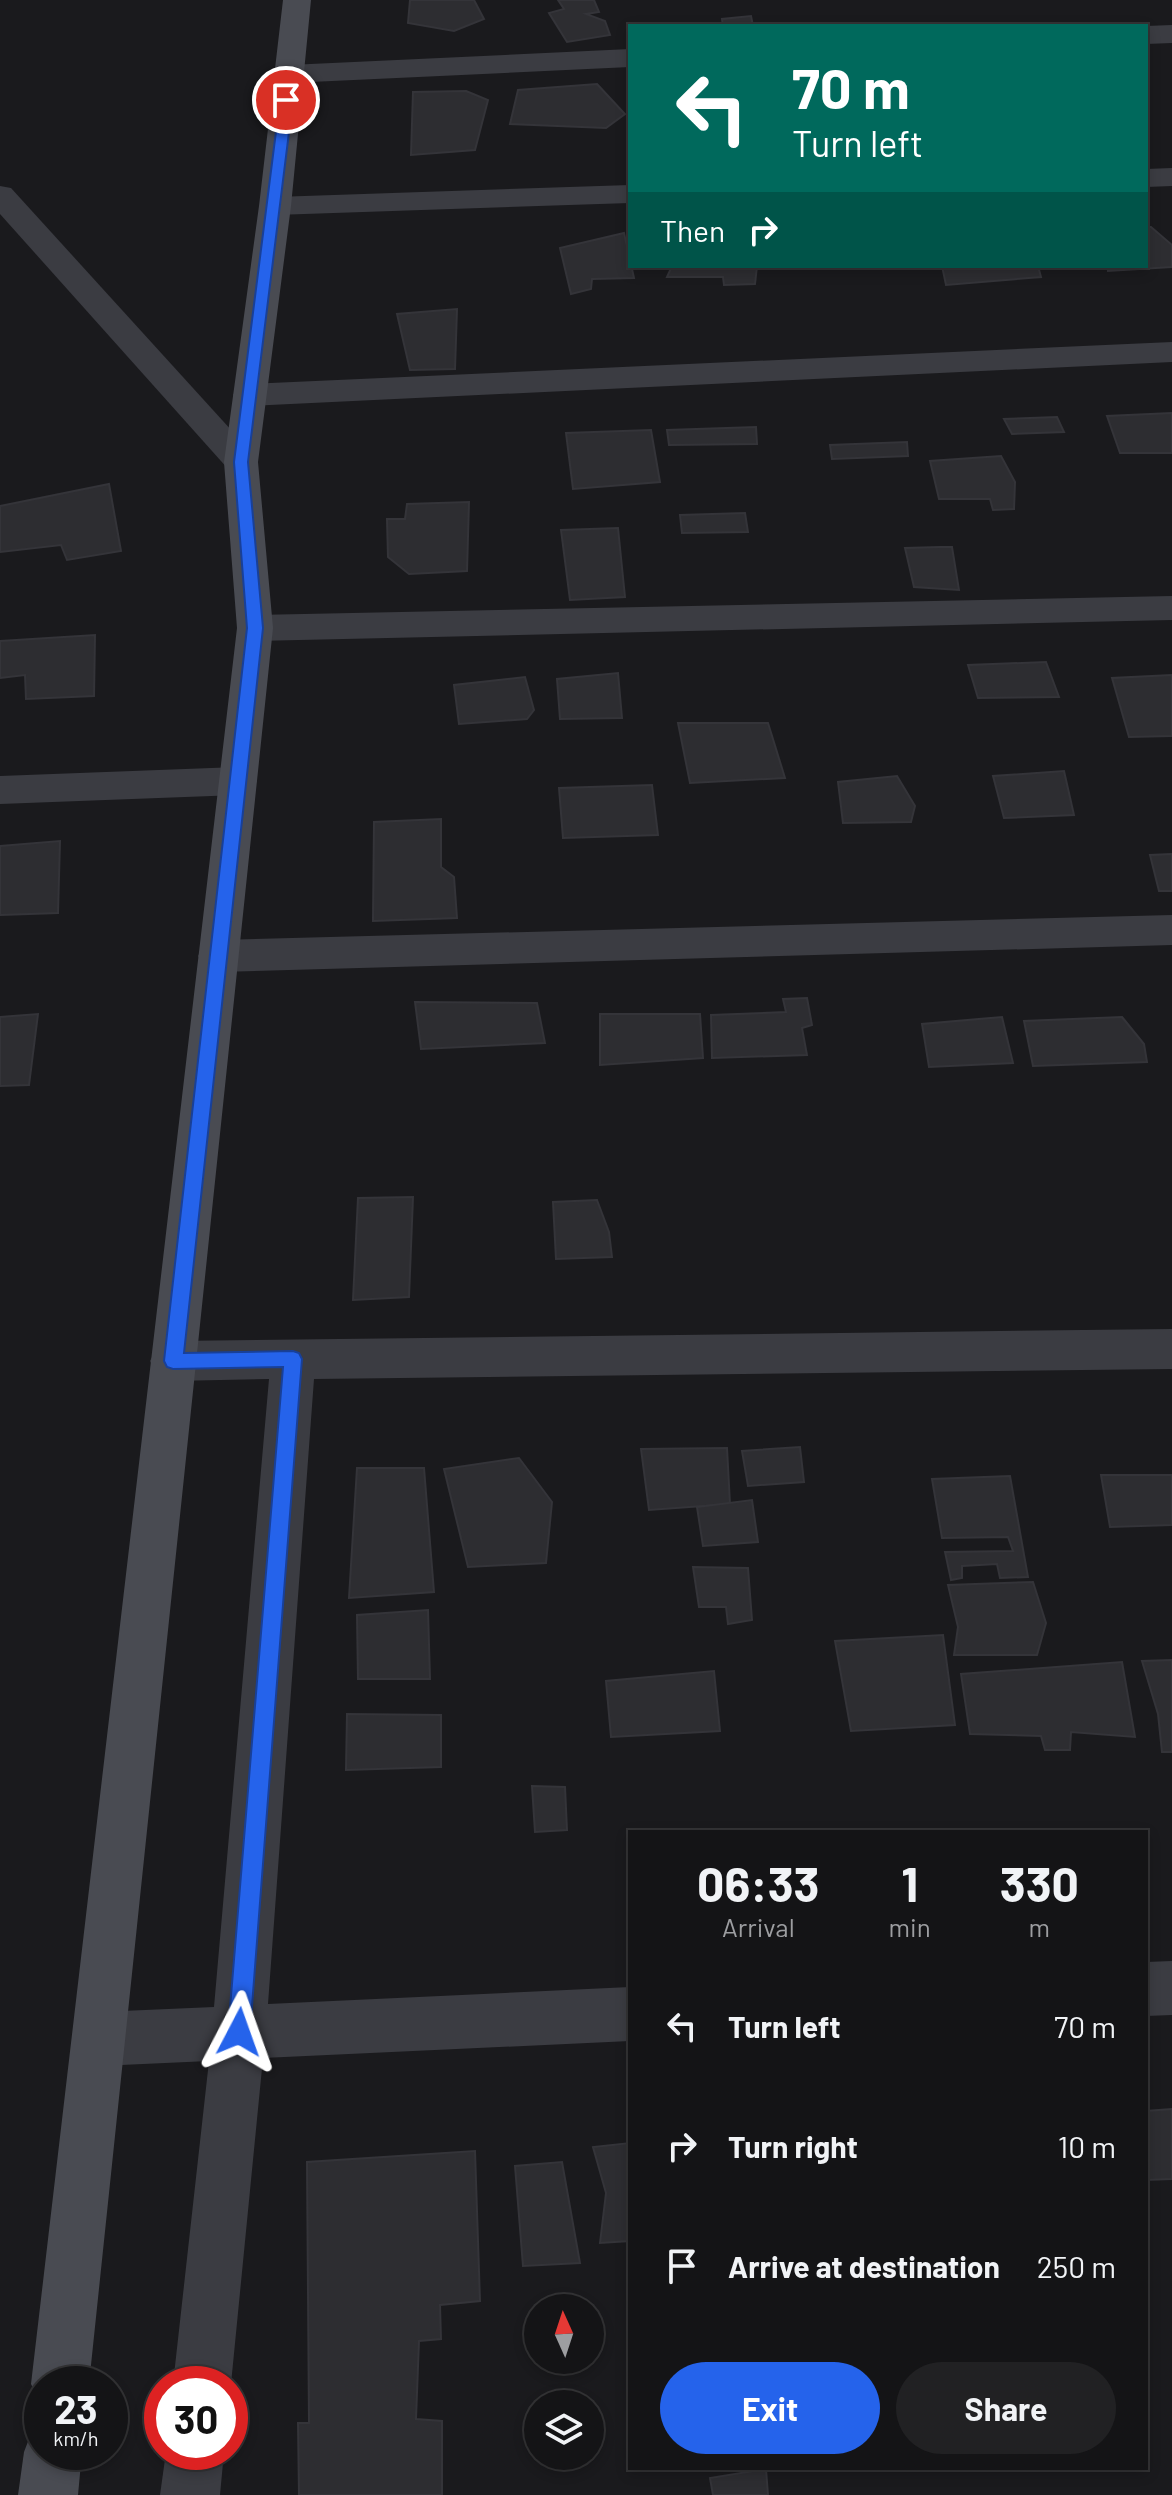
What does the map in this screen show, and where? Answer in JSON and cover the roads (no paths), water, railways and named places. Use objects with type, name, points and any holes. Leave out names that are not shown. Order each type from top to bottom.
[{"type":"street","points":[[62,2366],[255,628],[241,462],[275,206],[297,0]]},
{"type":"street","points":[[1148,35],[1172,34]]},
{"type":"street","points":[[289,74],[628,58]]},
{"type":"street","points":[[1148,178],[1172,177]]},
{"type":"street","points":[[275,206],[628,194]]},
{"type":"street","points":[[0,195],[241,462]]},
{"type":"street","points":[[250,395],[1172,352]]},
{"type":"street","points":[[255,628],[1172,608]]},
{"type":"street","points":[[0,790],[238,781]]},
{"type":"street","points":[[218,956],[1172,930]]},
{"type":"street","points":[[173,1361],[1172,1349]]},
{"type":"street","points":[[204,2366],[239,2032],[293,1359]]},
{"type":"street","points":[[1148,1989],[1172,1988]]},
{"type":"street","points":[[99,2039],[628,2014]]},
{"type":"street","points":[[48,2495],[51,2470]]},
{"type":"street","points":[[190,2495],[193,2470]]}]
